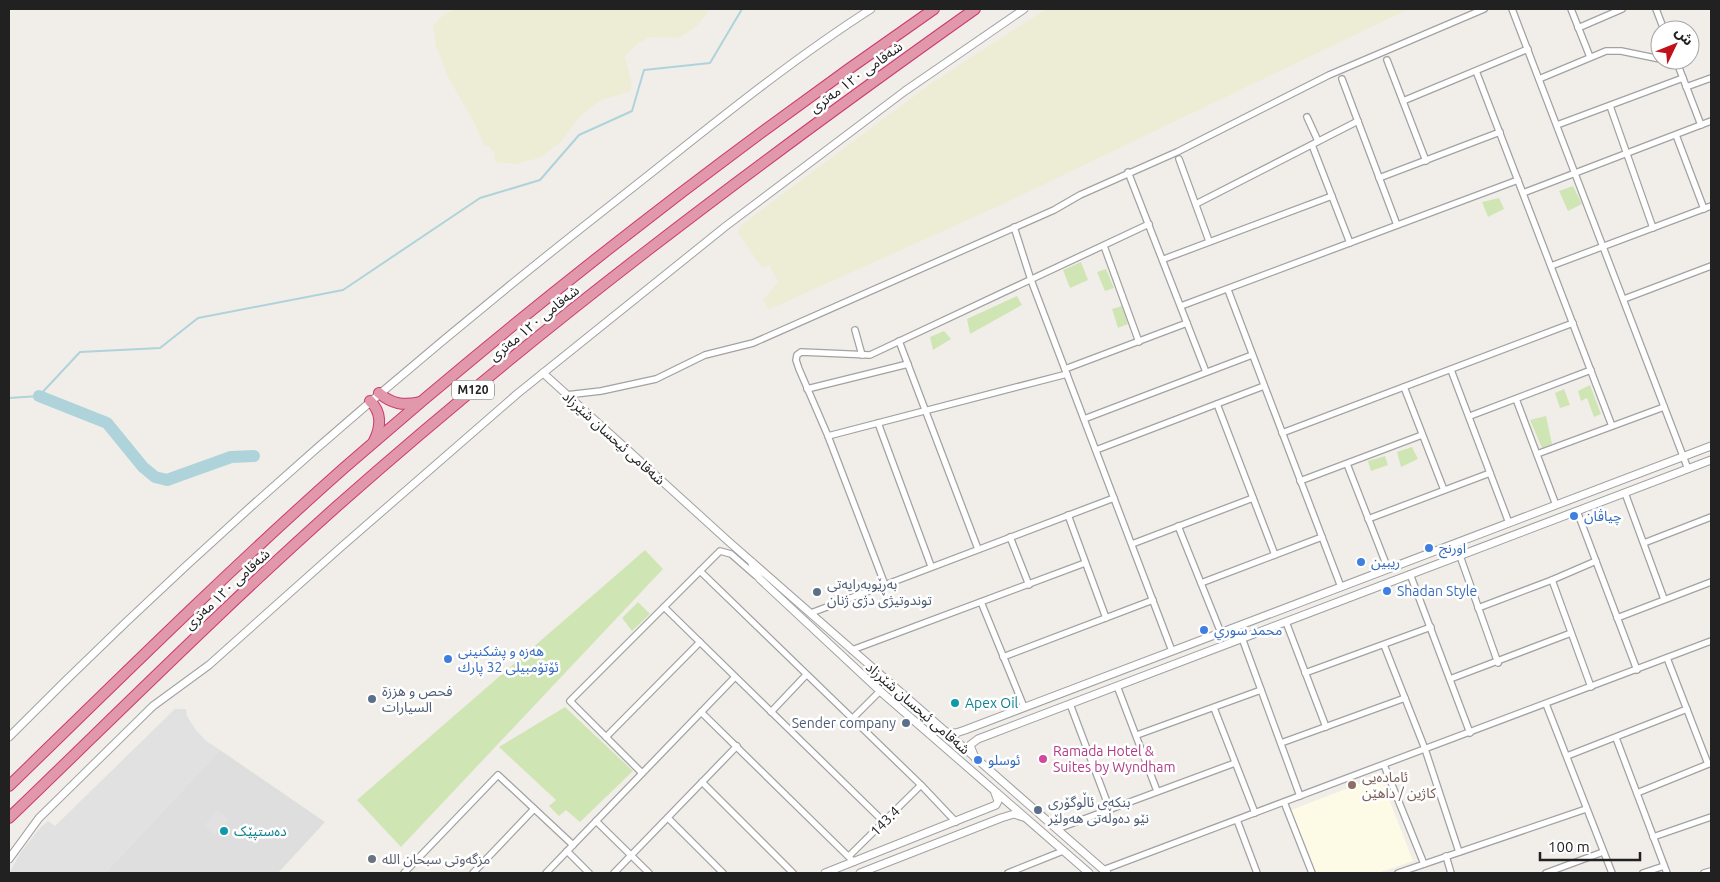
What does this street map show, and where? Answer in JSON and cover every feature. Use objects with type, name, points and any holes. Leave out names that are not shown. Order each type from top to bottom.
[{"type":"highway","name":"شەقامی ١٢٠ مەتری","points":[[9,786],[237,565],[423,400],[655,212],[811,94],[934,9]]},
{"type":"highway","name":"شەقامی ١٢٠ مەتری","points":[[9,818],[239,595],[404,449],[532,341],[680,223],[830,112],[975,9]]},
{"type":"highway","points":[[379,393],[397,404],[423,400]]},
{"type":"highway","points":[[370,401],[376,408],[380,420],[377,435],[372,444]]},
{"type":"street","points":[[10,735],[267,492],[379,393],[526,271],[815,45],[871,9]]},
{"type":"street","points":[[9,859],[39,818],[153,706],[209,666],[340,548],[543,373],[726,226],[905,91],[1024,9]]},
{"type":"street","points":[[566,394],[601,391],[656,380],[705,355],[753,343],[1054,210],[1080,195],[1128,172],[1177,152],[1337,72],[1484,9]]},
{"type":"street","points":[[1512,9],[1688,469]]},
{"type":"street","points":[[1571,9],[1590,57]]},
{"type":"street","points":[[1578,28],[1622,9]]},
{"type":"street","points":[[1403,101],[1528,49]]},
{"type":"street","points":[[1540,79],[1590,57],[1613,50],[1650,58]]},
{"type":"street","points":[[1388,60],[1426,161]]},
{"type":"street","points":[[1680,70],[1701,125]]},
{"type":"street","points":[[1476,71],[1612,426]]},
{"type":"street","points":[[1557,126],[1683,78]]},
{"type":"street","points":[[1686,87],[1711,78]]},
{"type":"street","points":[[1342,80],[1397,225]]},
{"type":"street","points":[[1610,106],[1653,228]]},
{"type":"street","points":[[1307,118],[1318,141]]},
{"type":"street","points":[[1196,204],[1358,121]]},
{"type":"street","points":[[1523,193],[1711,121]]},
{"type":"street","points":[[1379,178],[1500,132]]},
{"type":"street","points":[[1676,135],[1704,209]]},
{"type":"street","points":[[1312,144],[1350,243]]},
{"type":"street","points":[[1179,159],[1209,241]]},
{"type":"street","points":[[1128,172],[1164,259],[1206,372]]},
{"type":"street","points":[[1181,306],[1518,180]]},
{"type":"street","points":[[1164,259],[1332,196]]},
{"type":"street","points":[[1551,266],[1711,206]]},
{"type":"street","points":[[885,585],[828,436],[807,389],[796,360],[797,355],[801,352],[870,354],[1149,224]]},
{"type":"street","points":[[1014,227],[1031,280],[1172,651]]},
{"type":"street","points":[[1104,246],[1139,342]]},
{"type":"street","points":[[1624,299],[1711,266]]},
{"type":"street","points":[[1228,290],[1341,587]]},
{"type":"street","points":[[828,436],[1066,371],[1187,323]]},
{"type":"street","points":[[1282,433],[1573,323]]},
{"type":"street","points":[[855,330],[862,355]]},
{"type":"street","points":[[900,341],[978,549]]},
{"type":"street","points":[[1084,418],[1252,355]]},
{"type":"street","points":[[807,389],[908,364]]},
{"type":"street","points":[[1451,370],[1509,523]]},
{"type":"street","points":[[1470,416],[1591,370]]},
{"type":"street","name":"شەقامی ئیحسان شێرزاد","points":[[543,373],[752,562],[1105,872]]},
{"type":"street","points":[[1096,450],[1264,386]]},
{"type":"street","points":[[1404,388],[1444,490]]},
{"type":"street","points":[[1516,399],[1556,506]]},
{"type":"street","points":[[1217,404],[1275,555]]},
{"type":"street","points":[[1537,454],[1664,407]]},
{"type":"street","points":[[878,423],[931,566]]},
{"type":"street","points":[[1300,481],[1422,435]]},
{"type":"street","points":[[945,732],[956,733],[1711,446]]},
{"type":"street","points":[[975,758],[970,745],[978,739],[1711,460]]},
{"type":"street","points":[[1347,464],[1388,569]]},
{"type":"street","points":[[1368,519],[1490,473]]},
{"type":"street","points":[[1626,493],[1664,599]]},
{"type":"street","points":[[811,613],[1114,498]]},
{"type":"street","points":[[1132,544],[1254,498]]},
{"type":"street","points":[[1577,511],[1637,670]]},
{"type":"street","points":[[1068,515],[1106,618]]},
{"type":"street","points":[[1644,543],[1711,517]]},
{"type":"street","points":[[1178,526],[1220,633]]},
{"type":"street","points":[[1201,583],[1322,537]]},
{"type":"street","points":[[1010,538],[1029,585]]},
{"type":"street","points":[[642,773],[570,701],[720,551],[725,551],[760,579]]},
{"type":"street","points":[[1428,554],[1433,566]]},
{"type":"street","points":[[1460,556],[1498,663]]},
{"type":"street","points":[[1478,608],[1596,561]]},
{"type":"street","name":"شەقامی ئیحسان شێرزاد","points":[[752,562],[753,570],[760,579],[880,691],[1089,873]]},
{"type":"street","points":[[852,650],[1085,563]]},
{"type":"street","points":[[700,571],[921,785],[956,822]]},
{"type":"street","points":[[1410,574],[1470,733]]},
{"type":"street","points":[[1552,580],[1591,687]]},
{"type":"street","points":[[1617,618],[1711,582]]},
{"type":"street","points":[[1003,657],[1153,600]]},
{"type":"street","points":[[982,602],[1024,707]]},
{"type":"street","points":[[664,607],[884,822]]},
{"type":"street","points":[[1286,622],[1326,727]]},
{"type":"street","points":[[1305,673],[1431,627]]},
{"type":"street","points":[[1450,679],[1498,663],[1571,633]]},
{"type":"street","points":[[1242,638],[1300,796]]},
{"type":"street","points":[[1105,872],[1255,813],[1711,641]]},
{"type":"street","points":[[606,737],[700,642]]},
{"type":"street","points":[[1193,644],[1196,656]]},
{"type":"street","points":[[1384,645],[1425,749],[1459,852]]},
{"type":"street","points":[[1637,793],[1710,764],[1667,658]]},
{"type":"street","points":[[771,712],[806,675]]},
{"type":"street","points":[[546,873],[735,677]]},
{"type":"street","points":[[1117,686],[1157,792]]},
{"type":"street","points":[[1136,735],[1261,690]]},
{"type":"street","points":[[852,718],[880,691]]},
{"type":"street","points":[[1280,743],[1405,698]]},
{"type":"street","points":[[901,709],[909,700]]},
{"type":"street","points":[[1070,704],[1110,810]]},
{"type":"street","points":[[1546,704],[1612,873]]},
{"type":"street","points":[[1214,708],[1255,813]]},
{"type":"street","points":[[1567,756],[1687,709]]},
{"type":"street","points":[[702,712],[852,859]]},
{"type":"street","points":[[972,727],[972,736],[978,739]]},
{"type":"street","points":[[1616,738],[1667,873]]},
{"type":"street","points":[[614,873],[737,746]]},
{"type":"street","points":[[1057,829],[1235,763]]},
{"type":"street","points":[[1384,765],[1424,864]]},
{"type":"street","points":[[404,873],[498,775],[573,845]]},
{"type":"street","points":[[702,782],[793,873]]},
{"type":"street","name":"143.4","points":[[852,859],[884,822],[921,785]]},
{"type":"street","points":[[994,790],[997,798],[996,805]]},
{"type":"street","points":[[1284,802],[1312,873]]},
{"type":"street","points":[[825,873],[852,859],[956,822],[996,805]]},
{"type":"street","points":[[996,805],[1003,811],[1002,818]]},
{"type":"street","points":[[473,873],[534,809]]},
{"type":"street","points":[[1398,873],[1586,809]]},
{"type":"street","points":[[860,873],[1002,818],[1014,814],[1024,817]]},
{"type":"street","points":[[1653,838],[1711,817]]},
{"type":"street","points":[[668,818],[723,873]]},
{"type":"street","points":[[1237,820],[1257,873]]},
{"type":"street","points":[[596,821],[649,873]]},
{"type":"street","points":[[567,851],[589,873]]},
{"type":"street","points":[[1010,873],[1064,851]]},
{"type":"street","points":[[1546,873],[1603,852]]},
{"type":"street","points":[[1446,856],[1451,873]]},
{"type":"street","points":[[1643,873],[1664,866]]},
{"type":"street","points":[[1704,873],[1711,870]]},
{"type":"shaded area","points":[[175,709],[186,709],[187,716],[195,729],[206,741],[220,750],[105,873],[9,873],[21,852],[40,828],[48,821],[55,826]]},
{"type":"shaded area","points":[[220,750],[325,822],[278,873],[105,873]]},
{"type":"shaded area","points":[[1380,776],[1413,861],[1378,873],[1314,873],[1291,810]]},
{"type":"shaded area","points":[[217,810],[228,819],[215,835],[204,826]]},
{"type":"green space","points":[[455,9],[710,9],[697,26],[679,38],[649,37],[636,45],[625,56],[632,85],[630,92],[601,100],[581,115],[561,142],[539,158],[516,164],[495,162],[495,155],[490,147],[484,145],[476,126],[449,79],[436,47],[433,26],[444,14]]},
{"type":"green space","points":[[1046,9],[1409,9],[1003,204],[768,310],[763,300],[778,282],[769,265],[762,268],[738,233],[740,226],[933,82]]},
{"type":"green space","points":[[1573,186],[1582,204],[1568,211],[1559,191]]},
{"type":"green space","points":[[1499,198],[1504,209],[1488,217],[1482,202]]},
{"type":"green space","points":[[1081,262],[1088,280],[1070,288],[1063,270]]},
{"type":"green space","points":[[1106,269],[1114,288],[1105,291],[1097,272]]},
{"type":"green space","points":[[1017,296],[1022,305],[970,334],[967,319]]},
{"type":"green space","points":[[1122,306],[1128,324],[1118,328],[1112,309]]},
{"type":"green space","points":[[944,331],[951,339],[933,350],[930,337]]},
{"type":"green space","points":[[1590,385],[1601,414],[1594,417],[1587,398],[1581,401],[1578,391]]},
{"type":"green space","points":[[1564,389],[1570,405],[1560,408],[1555,393]]},
{"type":"green space","points":[[1546,416],[1552,444],[1542,448],[1530,420]]},
{"type":"green space","points":[[1412,447],[1418,459],[1401,467],[1397,452]]},
{"type":"green space","points":[[1385,456],[1388,465],[1371,471],[1368,461]]},
{"type":"green space","points":[[645,550],[663,569],[401,847],[357,800]]},
{"type":"green space","points":[[638,602],[650,614],[632,631],[622,618]]},
{"type":"green space","points":[[565,707],[633,771],[580,822],[566,810],[559,816],[549,806],[556,800],[499,747]]},
{"type":"waterway","points":[[9,398],[39,396],[80,352],[160,348],[198,318],[343,290],[480,198],[540,180],[579,135],[632,111],[644,70],[710,63],[742,9]]},
{"type":"waterway","points":[[39,396],[107,423],[143,467],[155,477],[167,480],[231,457],[254,456]]},
{"type":"place","name":"چياڤان","points":[[1574,516]]},
{"type":"place","name":"اورنج","points":[[1429,548]]},
{"type":"place","name":"ريبين","points":[[1361,562]]},
{"type":"place","name":"Shadan Style","points":[[1387,591]]},
{"type":"place","name":"بەڕێوبەرایەتی توندوتیژی دژی ژنان","points":[[817,592]]},
{"type":"place","name":"محمد سوري","points":[[1204,630]]},
{"type":"place","name":"هه‌زه‌ و پشكنینی ئۆتۆمبیلی 32 پارك","points":[[448,659]]},
{"type":"place","name":"فحص و هززة السيارات","points":[[372,699]]},
{"type":"place","name":"Apex Oil","points":[[955,703]]},
{"type":"place","name":"Sender company","points":[[906,723]]},
{"type":"place","name":"Ramada Hotel & Suites by Wyndham","points":[[1043,759]]},
{"type":"place","name":"ئوسلو","points":[[978,760]]},
{"type":"place","name":"ئامادەيی کاژين / داهێن","points":[[1352,785]]},
{"type":"place","name":"بنکەی ئاڵوگۆڕی نێو دەوڵەتی هەولێر","points":[[1038,810]]},
{"type":"place","name":"دەستپێک","points":[[224,831]]},
{"type":"place","name":"مزگەوتی سبحان اللە","points":[[372,859]]}]
